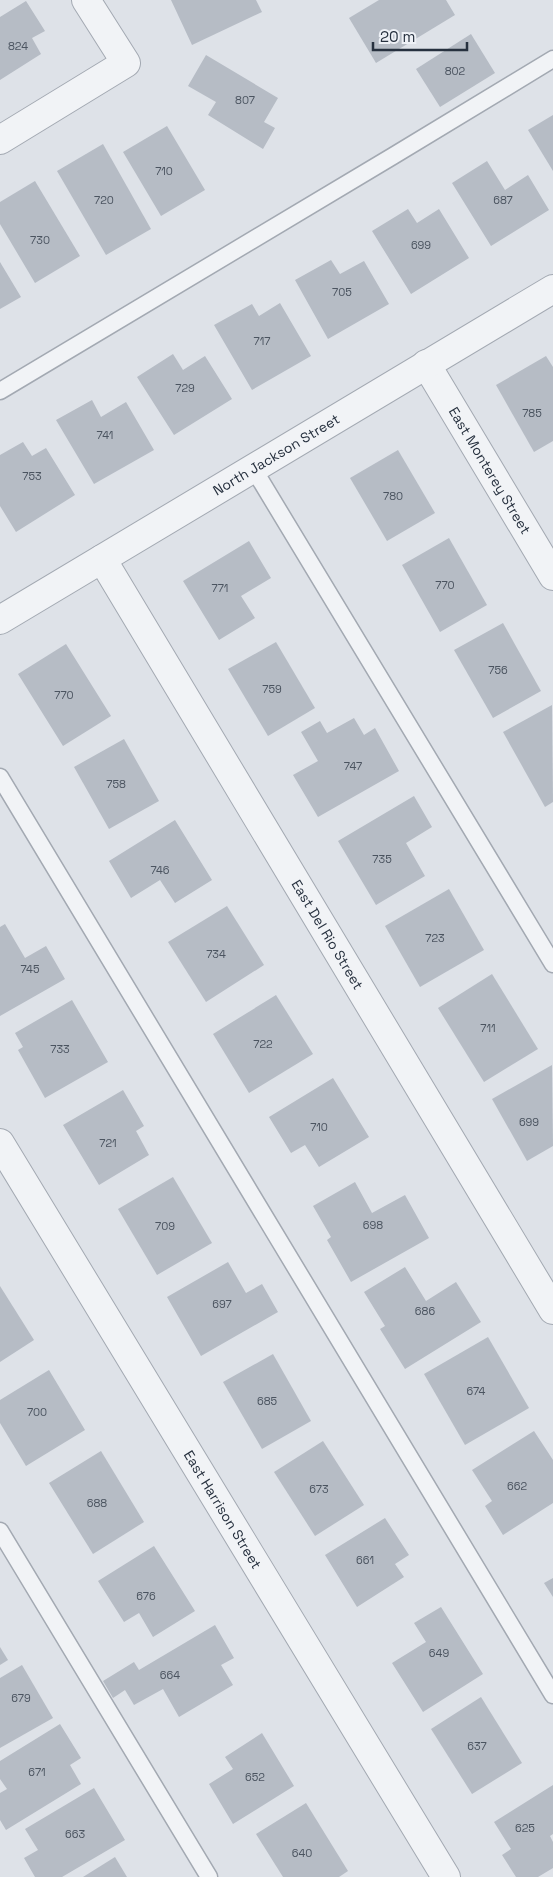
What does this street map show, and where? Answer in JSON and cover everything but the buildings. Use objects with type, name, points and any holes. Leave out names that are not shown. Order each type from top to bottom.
[{"type":"street","points":[[0,140],[126,63],[86,0]]},
{"type":"street","name":"North Jackson Street","points":[[0,620],[553,289]]},
{"type":"street","name":"East Monterey Street","points":[[426,364],[553,576]]},
{"type":"street","name":"East Del Rio Street","points":[[102,559],[553,1310]]},
{"type":"street","name":"East Harrison Street","points":[[0,1143],[446,1877]]},
{"type":"lane","points":[[0,390],[393,156],[553,58]]},
{"type":"lane","points":[[254,468],[553,964]]},
{"type":"lane","points":[[0,778],[553,1695]]},
{"type":"lane","points":[[0,1531],[209,1877]]}]
